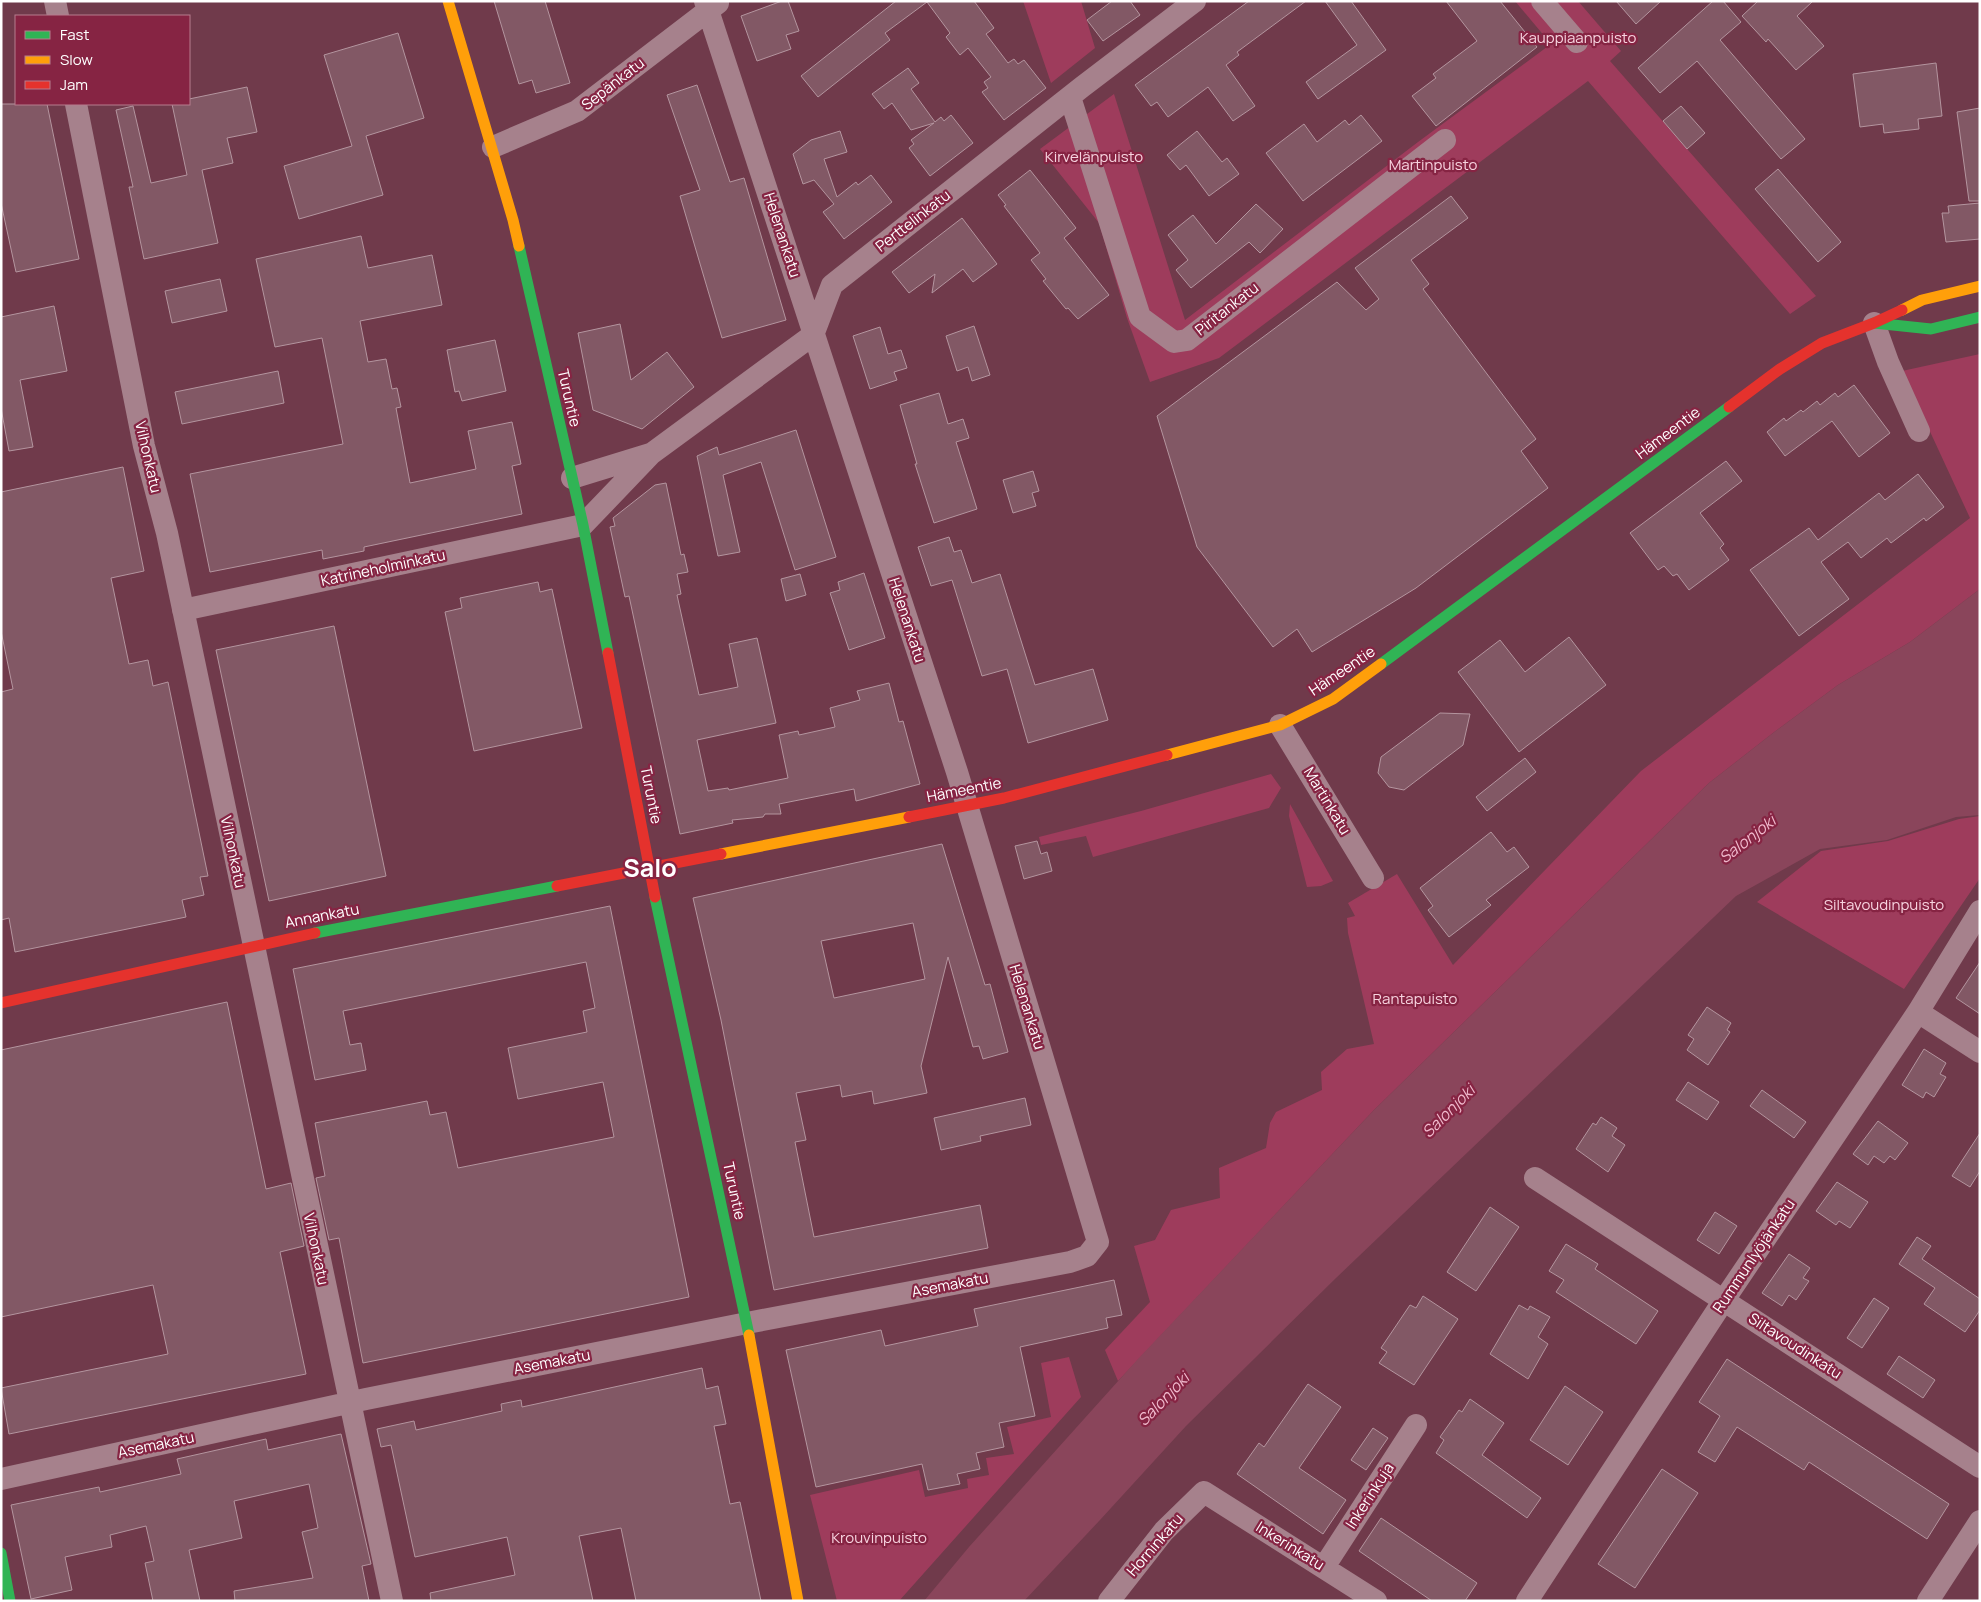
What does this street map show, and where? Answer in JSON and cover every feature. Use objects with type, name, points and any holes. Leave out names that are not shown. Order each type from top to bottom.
[{"type":"main road","name":"Turuntie","points":[[448,1],[514,220],[583,525],[650,867],[747,1323],[798,1601]]},
{"type":"main road","name":"Hämeentie","points":[[650,867],[1004,798],[1280,725],[1333,698],[1458,608],[1780,369],[1822,344],[1874,323],[1922,300],[1980,286]]},
{"type":"main road","name":"Hämeentie","points":[[1874,323],[1931,329],[1980,317]]},
{"type":"main road","name":"Annankatu","points":[[1,1002],[252,946],[650,867]]},
{"type":"main road","points":[[1,1553],[10,1601]]},
{"type":"street","points":[[54,1],[58,15]]},
{"type":"street","name":"Perttelinkatu","points":[[813,335],[832,285],[1195,1]]},
{"type":"street","points":[[1542,1],[1577,42]]},
{"type":"street","name":"Sepänkatu","points":[[493,147],[577,111],[711,5]]},
{"type":"street","name":"Helenankatu","points":[[711,5],[813,335],[864,485],[967,806],[1098,1242]]},
{"type":"street","name":"Piritankatu","points":[[1070,97],[1140,317],[1174,342],[1187,340],[1445,140]]},
{"type":"street","name":"Vilhonkatu","points":[[76,105],[144,446],[183,610],[252,946],[392,1601]]},
{"type":"street","points":[[1874,323],[1888,362],[1919,431]]},
{"type":"street","points":[[583,525],[651,454],[813,335]]},
{"type":"street","points":[[572,478],[651,454]]},
{"type":"street","name":"Katrineholminkatu","points":[[183,610],[583,525]]},
{"type":"street","name":"Martinkatu","points":[[1280,725],[1373,878]]},
{"type":"street","name":"Rummunlyöjänkatu","points":[[1527,1601],[1724,1300],[1918,1012],[1980,911]]},
{"type":"street","points":[[1918,1012],[1980,1052]]},
{"type":"street","name":"Siltavoudinkatu","points":[[1535,1178],[1980,1467]]},
{"type":"street","name":"Asemakatu","points":[[1,1479],[349,1403],[747,1323],[1070,1262],[1087,1256],[1098,1242]]},
{"type":"street","name":"Inkerinkuja","points":[[1324,1567],[1416,1424]]},
{"type":"street","name":"Inkerinkatu","points":[[1204,1492],[1376,1601]]},
{"type":"street","name":"Horninkatu","points":[[1109,1601],[1164,1531],[1204,1492]]},
{"type":"street","points":[[1928,1601],[1980,1522]]},
{"type":"green space","points":[[1023,1],[1081,1],[1095,48],[1051,83]]},
{"type":"green space","points":[[1515,1],[1578,1],[1621,51],[1610,61],[1816,296],[1790,314],[1588,81],[1219,358],[1150,382],[1127,318],[1099,223],[1040,149],[1114,94],[1185,320],[1418,142],[1551,44]]},
{"type":"green space","name":"Rantapuisto","points":[[1980,354],[1980,589],[1910,642],[1838,685],[1709,783],[1374,1110],[1118,1381],[1105,1350],[1150,1302],[1134,1246],[1155,1240],[1171,1210],[1220,1198],[1219,1168],[1266,1148],[1270,1123],[1276,1112],[1322,1090],[1321,1072],[1347,1049],[1374,1044],[1348,933],[1347,918],[1355,916],[1348,903],[1397,874],[1453,965],[1641,771],[1970,518],[1902,371]]},
{"type":"green space","points":[[1271,774],[1281,788],[1269,808],[1093,857],[1086,836],[1041,845],[1039,837],[1141,811]]},
{"type":"green space","points":[[1290,804],[1333,881],[1321,886],[1307,887],[1289,816]]},
{"type":"green space","name":"Siltavoudinpuisto","points":[[1980,816],[1980,878],[1904,989],[1757,902],[1821,851],[1888,841],[1959,819]]},
{"type":"green space","name":"Krouvinpuisto","points":[[1069,1357],[1081,1397],[899,1601],[837,1601],[810,1495],[919,1470],[925,1497],[968,1488],[967,1479],[989,1475],[986,1458],[1014,1454],[1007,1427],[1051,1417],[1041,1363]]},
{"type":"water","name":"Salonjoki","points":[[1980,589],[1980,815],[1956,817],[1887,840],[1820,849],[1736,896],[1336,1278],[1186,1426],[1024,1601],[924,1601],[969,1547],[1137,1360],[1374,1110],[1709,783],[1838,685],[1910,642]]},
{"type":"building","points":[[494,1],[545,1],[570,83],[536,93],[532,80],[519,84]]},
{"type":"building","points":[[782,1],[788,1],[799,31],[786,35],[791,49],[757,61],[741,16]]},
{"type":"building","points":[[896,1],[974,1],[994,28],[986,34],[1008,63],[1014,59],[1018,64],[1024,60],[1046,88],[1004,120],[982,92],[988,88],[984,82],[991,77],[968,48],[960,55],[946,37],[950,33],[927,2],[885,33],[890,40],[818,97],[801,76]]},
{"type":"building","points":[[1112,1],[1130,1],[1140,15],[1103,41],[1087,20]]},
{"type":"building","points":[[1249,1],[1306,1],[1237,52],[1239,55],[1226,65],[1255,106],[1233,121],[1208,87],[1168,117],[1157,102],[1151,106],[1135,85]]},
{"type":"building","points":[[1325,1],[1351,1],[1386,50],[1318,99],[1306,82],[1357,45]]},
{"type":"building","points":[[1446,1],[1500,1],[1537,47],[1436,126],[1412,96],[1436,78],[1433,74],[1477,41]]},
{"type":"building","points":[[1616,1],[1661,1],[1636,24]]},
{"type":"building","points":[[1713,1],[1723,1],[1741,22],[1720,40],[1805,139],[1781,159],[1697,61],[1660,93],[1638,68]]},
{"type":"building","points":[[1758,1],[1813,1],[1797,16],[1824,46],[1796,70],[1768,39],[1766,42],[1742,16]]},
{"type":"building","points":[[398,33],[424,118],[366,136],[383,195],[299,219],[284,166],[352,146],[324,55]]},
{"type":"building","points":[[1936,63],[1942,116],[1918,119],[1919,129],[1884,133],[1883,124],[1860,127],[1853,74]]},
{"type":"building","points":[[908,68],[919,83],[911,89],[935,122],[941,117],[944,121],[951,115],[973,143],[930,176],[909,148],[914,144],[911,140],[934,123],[911,130],[892,103],[884,109],[872,94]]},
{"type":"building","points":[[697,85],[730,182],[744,178],[786,320],[722,338],[680,196],[700,190],[667,95]]},
{"type":"building","points":[[247,87],[257,132],[227,138],[233,163],[202,170],[218,243],[144,259],[129,187],[133,187],[116,110],[133,106],[151,183],[187,175],[172,105],[190,105],[190,99]]},
{"type":"building","points":[[1,104],[47,105],[79,259],[16,272],[1,203]]},
{"type":"building","points":[[1681,106],[1705,133],[1687,149],[1663,121]]},
{"type":"building","points":[[1980,108],[1980,201],[1969,201],[1957,112]]},
{"type":"building","points":[[1361,115],[1382,141],[1303,201],[1266,153],[1304,124],[1317,142],[1345,120],[1349,125]]},
{"type":"building","points":[[840,131],[847,152],[824,159],[837,197],[856,182],[858,185],[871,175],[892,202],[844,239],[823,212],[834,204],[814,180],[803,184],[793,154],[811,140]]},
{"type":"building","points":[[1197,131],[1222,162],[1227,158],[1239,174],[1209,196],[1186,165],[1180,170],[1167,155]]},
{"type":"building","points":[[1778,169],[1841,242],[1818,262],[1755,189]]},
{"type":"building","points":[[1030,170],[1076,228],[1064,238],[1109,295],[1078,319],[1068,308],[1066,309],[1043,281],[1046,279],[1031,260],[1040,253],[1004,206],[1006,205],[998,195]]},
{"type":"building","points":[[1451,196],[1468,218],[1411,260],[1429,284],[1423,289],[1536,439],[1521,451],[1548,488],[1416,588],[1312,652],[1297,629],[1273,647],[1197,547],[1157,416],[1337,282],[1366,310],[1379,299],[1355,268]]},
{"type":"building","points":[[1980,203],[1980,239],[1946,242],[1942,213],[1949,213],[1948,206]]},
{"type":"building","points":[[1256,204],[1283,229],[1260,253],[1249,242],[1191,288],[1176,270],[1188,260],[1168,235],[1193,215],[1216,244]]},
{"type":"building","points":[[962,218],[997,264],[973,282],[963,269],[932,293],[935,274],[909,293],[892,272]]},
{"type":"building","points":[[361,236],[368,268],[432,255],[442,305],[360,321],[368,362],[386,359],[392,389],[397,388],[401,407],[396,408],[410,483],[476,469],[468,431],[512,422],[521,464],[512,466],[522,514],[364,547],[364,551],[323,559],[322,550],[210,572],[190,474],[343,444],[322,338],[275,347],[256,259]]},
{"type":"building","points":[[220,279],[227,311],[172,323],[165,291]]},
{"type":"building","points":[[54,306],[67,371],[20,380],[33,447],[9,451],[1,408],[1,317]]},
{"type":"building","points":[[620,324],[631,380],[667,352],[694,387],[642,429],[593,410],[578,333]]},
{"type":"building","points":[[974,326],[990,375],[972,381],[968,367],[957,371],[946,336]]},
{"type":"building","points":[[880,327],[888,354],[901,350],[907,368],[894,372],[897,380],[870,389],[853,336]]},
{"type":"building","points":[[495,340],[506,391],[462,401],[459,391],[455,392],[447,350]]},
{"type":"building","points":[[278,371],[284,403],[182,424],[175,392]]},
{"type":"building","points":[[1854,385],[1890,433],[1859,457],[1832,421],[1785,456],[1767,432],[1784,418],[1786,421],[1801,410],[1803,412],[1817,401],[1820,405],[1835,393],[1838,397]]},
{"type":"building","points":[[939,393],[948,424],[963,419],[969,438],[956,442],[977,509],[934,523],[915,464],[917,464],[900,405]]},
{"type":"building","points":[[796,430],[836,557],[795,570],[761,462],[723,475],[740,552],[718,556],[697,456],[717,447],[719,455]]},
{"type":"building","points":[[1726,461],[1742,481],[1700,513],[1724,544],[1720,548],[1729,560],[1689,590],[1677,574],[1673,576],[1664,566],[1658,570],[1630,533]]},
{"type":"building","points":[[123,467],[144,571],[111,578],[129,664],[148,660],[153,686],[168,682],[208,876],[200,877],[204,895],[182,900],[186,917],[15,952],[9,918],[1,920],[1,692],[13,689],[1,631],[1,492]]},
{"type":"building","points":[[1033,471],[1039,491],[1032,493],[1036,506],[1013,513],[1003,480]]},
{"type":"building","points":[[1918,474],[1944,507],[1926,521],[1924,518],[1891,543],[1887,538],[1861,558],[1848,542],[1821,562],[1849,599],[1799,636],[1750,570],[1809,528],[1818,540],[1879,493],[1885,500]]},
{"type":"building","points":[[666,483],[681,555],[684,554],[688,572],[677,574],[681,594],[677,595],[699,695],[738,687],[729,644],[757,638],[776,723],[697,740],[708,791],[728,788],[729,790],[788,778],[779,735],[798,731],[799,735],[835,727],[830,708],[860,700],[857,691],[889,683],[899,722],[903,721],[920,784],[856,801],[854,789],[779,804],[781,814],[765,814],[763,817],[732,820],[733,823],[680,834],[629,596],[625,597],[610,527],[615,526],[613,518],[655,485]]},
{"type":"building","points":[[949,537],[954,552],[961,550],[972,583],[1000,574],[1035,685],[1093,669],[1108,720],[1028,743],[1007,669],[982,676],[952,580],[931,586],[918,547]]},
{"type":"building","points":[[864,573],[885,638],[849,650],[830,593],[840,590],[838,582]]},
{"type":"building","points":[[800,574],[806,595],[786,601],[781,579]]},
{"type":"building","points":[[538,582],[540,592],[552,589],[582,728],[474,751],[445,612],[462,608],[460,598]]},
{"type":"building","points":[[334,626],[386,876],[269,901],[216,650]]},
{"type":"building","points":[[1569,637],[1606,685],[1519,752],[1458,672],[1500,640],[1525,672]]},
{"type":"building","points":[[1440,713],[1470,714],[1463,745],[1404,790],[1389,787],[1378,773],[1381,757]]},
{"type":"building","points":[[1525,758],[1536,772],[1487,811],[1476,797]]},
{"type":"building","points":[[1491,832],[1507,852],[1514,847],[1529,867],[1486,900],[1491,905],[1449,937],[1428,910],[1433,906],[1420,888]]},
{"type":"building","points":[[1037,841],[1041,854],[1047,852],[1052,871],[1024,879],[1015,846]]},
{"type":"building","points":[[942,844],[985,985],[990,984],[1008,1052],[983,1059],[979,1046],[973,1047],[948,957],[921,1066],[927,1093],[874,1104],[872,1091],[842,1097],[840,1085],[796,1093],[806,1140],[795,1142],[814,1237],[980,1205],[988,1248],[774,1290],[721,1020],[693,898]],"holes":[[[913,923],[925,979],[834,998],[821,941]]]},
{"type":"building","points":[[610,906],[689,1297],[363,1363],[339,1238],[329,1240],[316,1178],[325,1176],[315,1123],[427,1101],[430,1115],[446,1112],[458,1168],[614,1137],[603,1082],[518,1099],[508,1048],[587,1032],[583,1011],[595,1008],[586,962],[343,1011],[350,1045],[361,1043],[366,1070],[315,1080],[293,969]]},
{"type":"building","points":[[1980,962],[1980,1014],[1956,998]]},
{"type":"building","points":[[227,1002],[266,1189],[291,1183],[304,1246],[280,1252],[306,1374],[9,1434],[1,1388],[168,1354],[153,1285],[1,1317],[1,1050]]},
{"type":"building","points":[[1707,1007],[1731,1023],[1727,1030],[1730,1032],[1708,1065],[1687,1050],[1694,1039],[1688,1035]]},
{"type":"building","points":[[1924,1049],[1946,1063],[1940,1074],[1946,1077],[1934,1097],[1926,1092],[1923,1098],[1902,1085]]},
{"type":"building","points":[[1688,1082],[1719,1102],[1707,1120],[1676,1100]]},
{"type":"building","points":[[1762,1090],[1806,1122],[1794,1138],[1750,1106]]},
{"type":"building","points":[[1025,1098],[1031,1125],[980,1136],[981,1141],[941,1150],[934,1118]]},
{"type":"building","points":[[1601,1117],[1617,1128],[1612,1136],[1625,1145],[1608,1172],[1576,1149],[1593,1123],[1596,1125]]},
{"type":"building","points":[[1878,1121],[1908,1143],[1895,1160],[1890,1156],[1884,1163],[1874,1156],[1868,1165],[1853,1154]]},
{"type":"building","points":[[1980,1133],[1980,1171],[1970,1187],[1952,1176]]},
{"type":"building","points":[[1837,1182],[1868,1202],[1850,1228],[1839,1221],[1836,1225],[1816,1211]]},
{"type":"building","points":[[1490,1207],[1519,1227],[1476,1291],[1447,1272]]},
{"type":"building","points":[[1715,1212],[1737,1226],[1719,1254],[1697,1240]]},
{"type":"building","points":[[1917,1237],[1931,1246],[1922,1259],[1980,1299],[1980,1310],[1965,1332],[1924,1304],[1935,1288],[1899,1264]]},
{"type":"building","points":[[1566,1244],[1598,1264],[1595,1269],[1658,1311],[1636,1344],[1556,1292],[1564,1280],[1549,1271]]},
{"type":"building","points":[[1789,1254],[1810,1268],[1803,1278],[1809,1281],[1796,1300],[1789,1295],[1782,1306],[1762,1293]]},
{"type":"building","points":[[1114,1280],[1122,1315],[1106,1318],[1108,1328],[1020,1347],[1035,1416],[999,1423],[1004,1447],[976,1453],[980,1469],[957,1474],[960,1484],[928,1490],[922,1464],[816,1487],[786,1350],[881,1330],[885,1346],[978,1326],[974,1309]]},
{"type":"building","points":[[1423,1296],[1458,1319],[1414,1385],[1379,1363],[1387,1352],[1381,1348],[1410,1305],[1416,1308]]},
{"type":"building","points":[[1874,1298],[1889,1308],[1862,1348],[1847,1338]]},
{"type":"building","points":[[1519,1305],[1528,1310],[1530,1306],[1550,1317],[1538,1337],[1548,1344],[1528,1379],[1490,1354]]},
{"type":"building","points":[[1899,1356],[1935,1380],[1923,1398],[1887,1374]]},
{"type":"building","points":[[1727,1359],[1949,1504],[1927,1539],[1809,1462],[1804,1470],[1737,1427],[1715,1462],[1698,1452],[1720,1416],[1699,1402]]},
{"type":"building","points":[[702,1368],[706,1389],[718,1386],[726,1424],[714,1426],[730,1504],[740,1502],[761,1601],[636,1601],[621,1528],[579,1536],[593,1601],[431,1601],[430,1593],[515,1575],[507,1537],[415,1557],[391,1445],[381,1447],[377,1429],[414,1421],[416,1430],[502,1411],[501,1404],[521,1400],[522,1407]]},
{"type":"building","points":[[1308,1384],[1341,1407],[1299,1468],[1346,1500],[1323,1534],[1237,1474],[1259,1443],[1264,1447]]},
{"type":"building","points":[[1565,1386],[1603,1412],[1568,1465],[1530,1440]]},
{"type":"building","points":[[1470,1399],[1504,1423],[1482,1455],[1541,1498],[1527,1518],[1436,1453],[1444,1440],[1440,1437],[1459,1410],[1462,1412]]},
{"type":"building","points":[[1373,1428],[1388,1438],[1366,1470],[1351,1460]]},
{"type":"building","points":[[341,1434],[371,1564],[362,1566],[369,1601],[235,1601],[234,1591],[313,1578],[302,1532],[318,1528],[309,1484],[234,1501],[242,1538],[189,1550],[200,1601],[153,1601],[145,1563],[154,1561],[146,1526],[110,1535],[112,1547],[65,1557],[72,1590],[31,1599],[11,1505],[99,1487],[100,1492],[181,1474],[177,1459],[266,1439],[268,1450]]},
{"type":"building","points":[[1662,1469],[1698,1493],[1635,1588],[1598,1564]]},
{"type":"building","points":[[1381,1518],[1477,1583],[1465,1601],[1432,1601],[1359,1551]]},
{"type":"traffic: fast","points":[[519,246],[583,525],[608,653]]},
{"type":"traffic: fast","points":[[1874,323],[1931,329],[1980,317]]},
{"type":"traffic: fast","points":[[1381,664],[1729,407]]},
{"type":"traffic: fast","points":[[315,933],[557,886]]},
{"type":"traffic: fast","points":[[655,897],[749,1335]]},
{"type":"traffic: fast","points":[[1,1553],[10,1601]]},
{"type":"traffic: slow","points":[[448,1],[519,246]]},
{"type":"traffic: slow","points":[[1902,310],[1922,300],[1980,286]]},
{"type":"traffic: slow","points":[[1167,755],[1280,725],[1333,699],[1381,664]]},
{"type":"traffic: slow","points":[[721,854],[909,817]]},
{"type":"traffic: slow","points":[[749,1335],[798,1601]]},
{"type":"traffic: jam","points":[[1729,407],[1780,369],[1822,343],[1902,310]]},
{"type":"traffic: jam","points":[[608,653],[655,897]]},
{"type":"traffic: jam","points":[[909,817],[1004,798],[1167,755]]},
{"type":"traffic: jam","points":[[557,886],[721,854]]},
{"type":"traffic: jam","points":[[1,1003],[315,933]]},
{"type":"district","name":"Salo","points":[[650,868]]},
{"type":"park label","name":"Kauppiaanpuisto","points":[[1578,38]]},
{"type":"park label","name":"Kirvelänpuisto","points":[[1094,157]]},
{"type":"park label","name":"Martinpuisto","points":[[1433,165]]}]
